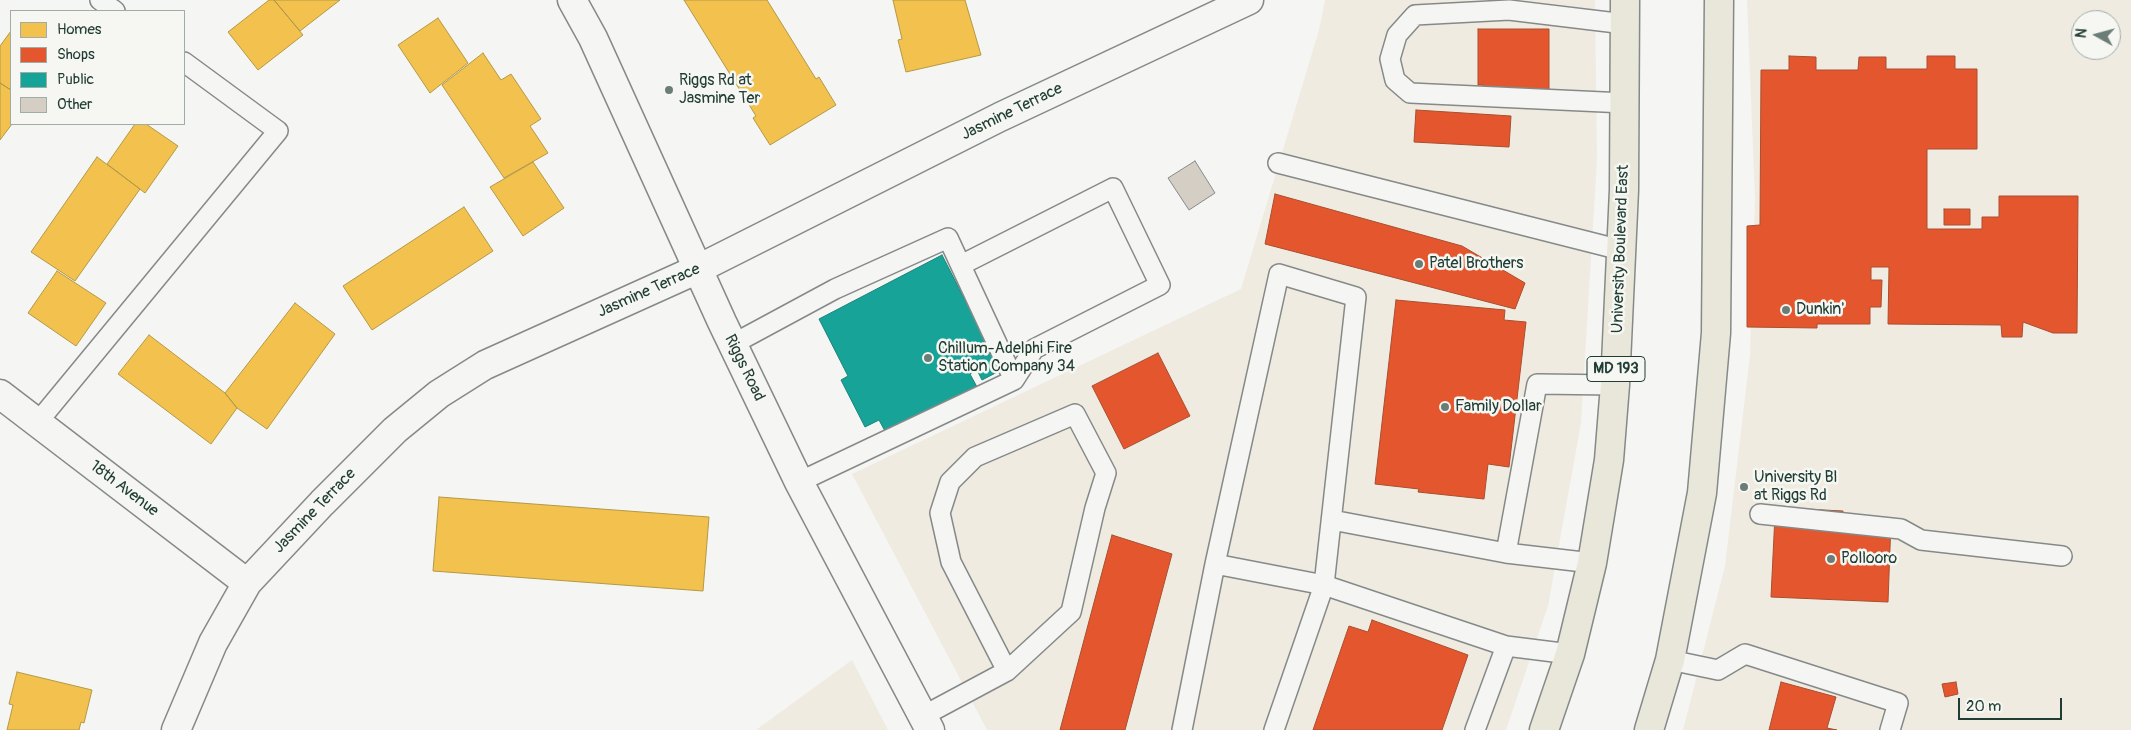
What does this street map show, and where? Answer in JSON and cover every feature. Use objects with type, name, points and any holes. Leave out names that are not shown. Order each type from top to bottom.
[{"type":"main road","points":[[1649,730],[1670,660],[1702,493],[1716,333],[1719,0]]},
{"type":"main road","name":"University Boulevard East","points":[[1544,730],[1570,654],[1592,563],[1610,460],[1621,250],[1625,103],[1625,12]]},
{"type":"street","name":"Riggs Road","points":[[572,0],[593,38],[698,270],[799,482],[926,723]]},
{"type":"street","name":"Jasmine Terrace","points":[[176,730],[213,643],[247,583],[322,503],[389,436],[439,394],[485,366],[698,270],[1000,117],[1249,0]]},
{"type":"street","name":"18th Avenue","points":[[0,394],[247,583]]},
{"type":"lane","points":[[100,0],[114,10]]},
{"type":"lane","points":[[1625,12],[1509,10],[1415,14],[1397,35],[1390,59],[1395,80],[1410,93],[1625,103]]},
{"type":"lane","points":[[37,423],[278,131],[185,63]]},
{"type":"lane","points":[[1278,163],[1621,250]]},
{"type":"lane","points":[[799,482],[1014,380],[1034,349],[1160,285],[1113,188],[961,265]]},
{"type":"lane","points":[[733,344],[835,288],[948,238],[1014,380]]},
{"type":"lane","points":[[1182,730],[1215,564],[1280,274],[1356,297],[1324,585],[1274,730]]},
{"type":"lane","points":[[1506,552],[1537,384],[1615,385]]},
{"type":"lane","points":[[926,723],[1007,671],[1071,612],[1106,473],[1075,414],[975,457],[950,482],[940,513],[951,562],[1007,671]]},
{"type":"lane","points":[[1760,514],[1901,529],[1921,540],[2062,556]]},
{"type":"lane","points":[[1332,520],[1506,552],[1592,563]]},
{"type":"lane","points":[[1215,564],[1324,585],[1506,646],[1570,654]]},
{"type":"lane","points":[[1475,730],[1506,646]]},
{"type":"lane","points":[[1670,660],[1718,670],[1744,654],[1754,656],[1898,703],[1890,730]]},
{"type":"shaded area","points":[[1325,0],[1595,0],[1597,160],[1581,423],[1548,606],[1506,730],[987,730],[852,474],[1241,289],[1319,30]]},
{"type":"shaded area","points":[[1747,0],[2131,0],[2131,730],[1683,730],[1725,566],[1750,355],[1755,200]]},
{"type":"shaded area","points":[[852,660],[888,730],[756,730],[760,727]]},
{"type":"building: Homes","points":[[269,0],[274,0],[303,35],[258,70],[228,32]]},
{"type":"building: Homes","points":[[274,0],[340,0],[300,31]]},
{"type":"building: Homes","points":[[684,0],[767,0],[816,79],[819,77],[836,105],[770,145],[753,118],[756,116]]},
{"type":"building: Homes","points":[[893,0],[965,0],[981,55],[906,72],[898,40],[902,39]]},
{"type":"building: Homes","points":[[438,18],[468,63],[430,93],[398,45]]},
{"type":"building: Homes","points":[[10,32],[10,89],[0,83],[0,46]]},
{"type":"building: Homes","points":[[483,53],[501,80],[511,74],[541,119],[530,126],[548,153],[504,178],[442,85]]},
{"type":"building: Homes","points":[[0,83],[10,89],[11,125],[0,140]]},
{"type":"building: Homes","points":[[134,125],[147,125],[178,146],[145,193],[107,164]]},
{"type":"building: Homes","points":[[97,157],[140,189],[75,281],[31,252]]},
{"type":"building: Homes","points":[[533,162],[564,208],[523,236],[490,187]]},
{"type":"building: Homes","points":[[464,207],[493,251],[372,330],[343,286]]},
{"type":"building: Homes","points":[[57,271],[106,303],[76,346],[28,313]]},
{"type":"building: Homes","points":[[295,303],[335,334],[267,429],[237,408],[225,393]]},
{"type":"building: Homes","points":[[149,335],[225,393],[237,408],[211,444],[118,374]]},
{"type":"building: Homes","points":[[439,497],[709,517],[703,591],[433,571]]},
{"type":"building: Homes","points":[[17,672],[92,690],[84,723],[81,722],[79,730],[7,730],[13,705],[9,704]]},
{"type":"building: Shops","points":[[1478,29],[1549,29],[1549,94],[1483,95],[1483,85],[1478,85]]},
{"type":"building: Shops","points":[[1789,56],[1816,57],[1816,70],[1858,70],[1859,57],[1886,57],[1886,69],[1927,69],[1927,56],[1955,56],[1955,69],[1977,69],[1977,149],[1927,149],[1927,229],[1982,229],[1982,217],[1999,217],[1999,196],[2078,196],[2077,333],[2053,333],[2023,322],[2022,337],[2002,337],[2001,325],[1888,324],[1889,267],[1871,267],[1871,280],[1882,280],[1881,307],[1870,307],[1870,324],[1817,324],[1817,328],[1747,327],[1747,226],[1760,225],[1761,70],[1789,70]]},
{"type":"building: Shops","points":[[1416,110],[1511,116],[1509,147],[1414,142]]},
{"type":"building: Shops","name":"Patel Brothers","points":[[1275,194],[1462,246],[1525,283],[1515,309],[1265,244]]},
{"type":"building: Shops","points":[[1944,209],[1970,209],[1970,225],[1944,225]]},
{"type":"building: Shops","points":[[1396,300],[1505,310],[1504,320],[1526,322],[1509,467],[1488,464],[1484,499],[1418,492],[1419,489],[1375,484]]},
{"type":"building: Shops","points":[[1158,353],[1190,416],[1124,449],[1092,386]]},
{"type":"building: Shops","name":"Pollooro","points":[[1804,509],[1843,511],[1842,519],[1891,521],[1888,602],[1771,597],[1775,515],[1804,516]]},
{"type":"building: Shops","points":[[1112,535],[1172,554],[1125,730],[1060,730]]},
{"type":"building: Shops","points":[[1372,620],[1468,655],[1442,730],[1313,730],[1349,626],[1368,632]]},
{"type":"building: Shops","points":[[1781,682],[1836,697],[1827,728],[1837,730],[1769,730]]},
{"type":"building: Shops","points":[[1956,682],[1958,694],[1945,697],[1942,684]]},
{"type":"building: Public","points":[[942,255],[966,302],[970,300],[1009,366],[982,380],[977,370],[970,374],[977,387],[885,431],[879,420],[865,427],[841,380],[848,376],[819,319]]},
{"type":"building: Other","points":[[1195,161],[1215,193],[1189,210],[1168,178]]},
{"type":"place","name":"Riggs Rd at Jasmine Ter","points":[[669,90]]},
{"type":"place","name":"Patel Brothers","points":[[1419,264]]},
{"type":"place","name":"Dunkin'","points":[[1786,310]]},
{"type":"place","name":"Chillum-Adelphi Fire Station Company 34","points":[[928,358]]},
{"type":"place","name":"Family Dollar","points":[[1445,407]]},
{"type":"place","name":"University Bl at Riggs Rd","points":[[1744,487]]},
{"type":"place","name":"Pollooro","points":[[1831,559]]}]
